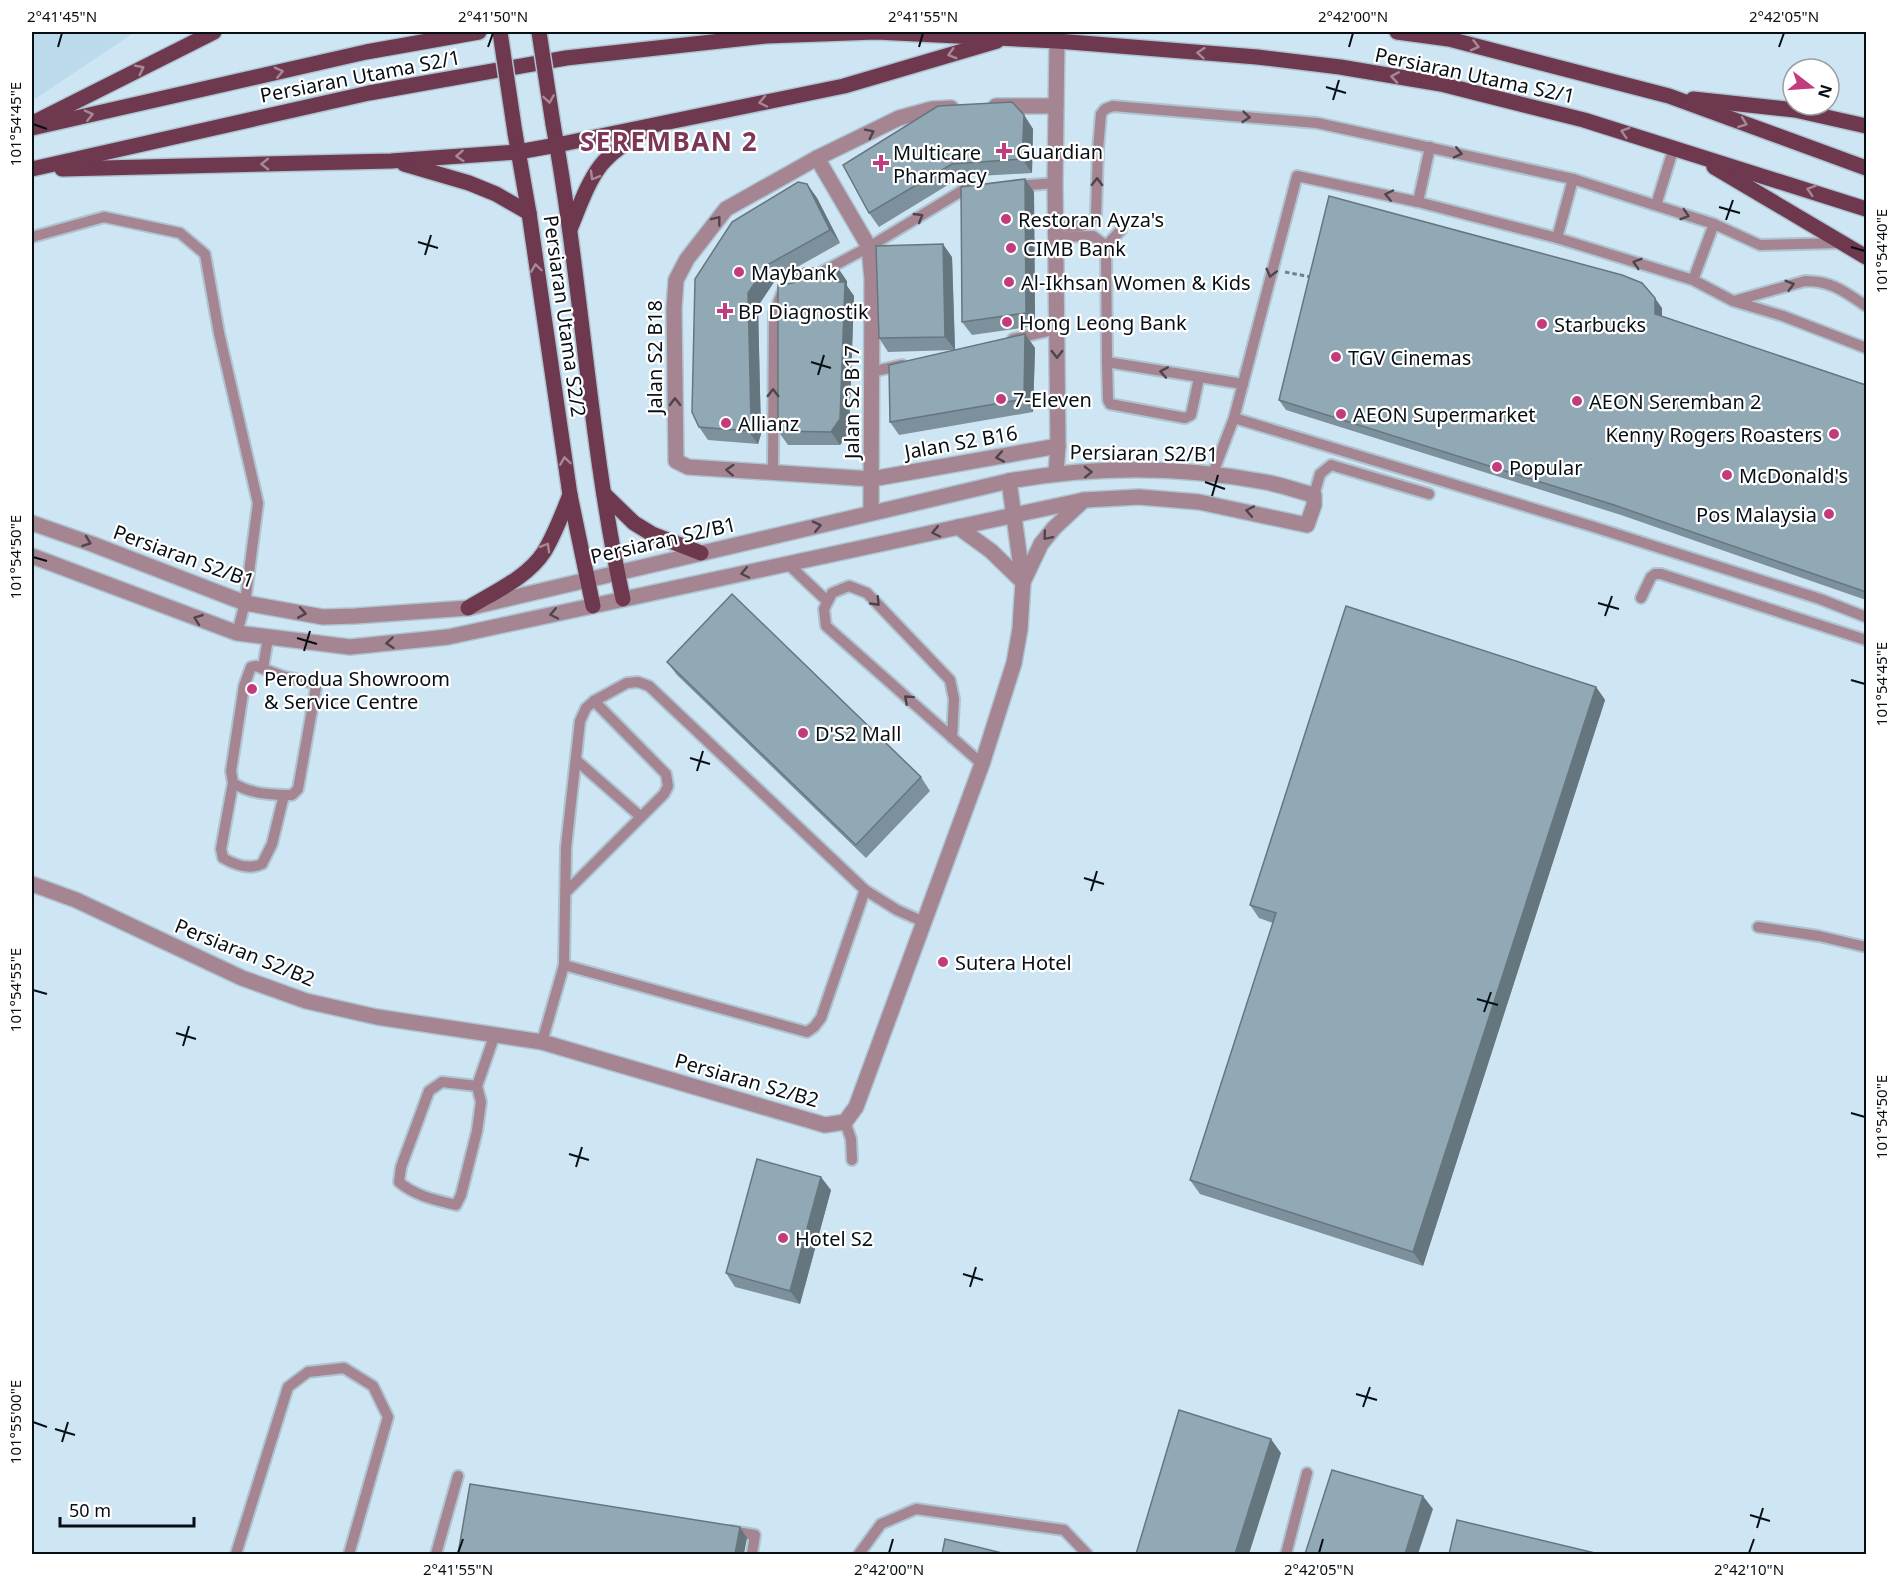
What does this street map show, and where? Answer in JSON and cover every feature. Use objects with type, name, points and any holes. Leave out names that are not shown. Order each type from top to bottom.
[{"type":"main road","points":[[32,123],[214,32]]},
{"type":"main road","name":"Persiaran Utama S2/1","points":[[32,128],[366,52],[479,32]]},
{"type":"main road","name":"Persiaran Utama S2/2","points":[[500,32],[570,495],[593,606]]},
{"type":"main road","name":"Persiaran Utama S2/2","points":[[539,32],[570,229],[587,380],[623,599]]},
{"type":"main road","name":"Persiaran Utama S2/1","points":[[32,170],[369,93],[566,58],[766,36],[876,32],[1058,41],[1257,57],[1442,84],[1584,120],[1866,209]]},
{"type":"main road","name":"Persiaran Utama S2/1","points":[[1397,32],[1449,39],[1669,96],[1866,168]]},
{"type":"main road","points":[[32,170],[391,161],[518,152],[557,146],[844,86],[1008,38]]},
{"type":"main road","points":[[1669,96],[1795,110],[1866,126]]},
{"type":"main road","points":[[570,229],[590,183],[601,165],[618,148],[654,125]]},
{"type":"main road","points":[[1692,154],[1866,257]]},
{"type":"main road","points":[[391,161],[469,183],[495,194],[528,213]]},
{"type":"main road","points":[[604,494],[634,523],[652,534],[701,553]]},
{"type":"main road","points":[[468,608],[531,568],[543,553],[570,495]]},
{"type":"street","points":[[1056,473],[1058,447],[1055,183],[1058,41]]},
{"type":"street","name":"Jalan S2 B18","points":[[872,479],[688,467],[676,460],[674,309],[676,280],[687,259],[726,209],[817,158],[899,118],[932,109],[970,106],[1056,106]]},
{"type":"street","name":"Jalan S2 B17","points":[[817,158],[868,248],[872,279],[871,513]]},
{"type":"street","name":"Jalan S2 B16","points":[[872,479],[1058,447]]},
{"type":"street","name":"Persiaran S2/B1","points":[[32,523],[245,603],[323,617],[468,608],[1010,481],[1056,473],[1150,470],[1213,473],[1268,482],[1314,495]]},
{"type":"street","points":[[845,1122],[856,1107],[982,764],[1014,663],[1020,629],[1023,582],[1010,481]]},
{"type":"street","points":[[32,556],[237,633],[350,647],[448,637],[1084,500],[1139,497],[1198,502],[1307,525],[1314,505],[1314,495]]},
{"type":"street","points":[[1023,582],[1041,543],[1084,500]]},
{"type":"street","points":[[958,527],[991,551],[1023,582]]},
{"type":"street","name":"Persiaran S2/B2","points":[[32,884],[76,900],[242,978],[306,1001],[377,1017],[542,1042],[825,1125],[845,1122]]},
{"type":"lane","points":[[1056,232],[1088,225],[1094,220],[1101,114],[1105,109],[1113,106],[1317,123],[1573,179],[1714,224],[1760,245],[1843,243]]},
{"type":"lane","points":[[1418,201],[1430,147]]},
{"type":"lane","points":[[1656,205],[1674,147]]},
{"type":"lane","points":[[1213,473],[1234,418],[1297,176],[1418,201],[1557,238],[1693,280],[1733,301],[1783,316],[1866,348]]},
{"type":"lane","points":[[1557,238],[1573,179]]},
{"type":"lane","points":[[1010,186],[1055,183]]},
{"type":"lane","points":[[773,472],[774,313],[782,293],[868,248],[965,189],[988,188]]},
{"type":"lane","points":[[32,237],[104,217],[180,234],[205,254],[219,333],[258,503],[245,603],[237,633]]},
{"type":"lane","points":[[1693,280],[1714,224]]},
{"type":"lane","points":[[1120,230],[1106,246],[1107,362],[1110,404],[1185,418],[1191,415],[1199,378]]},
{"type":"lane","points":[[1056,232],[1093,236],[1106,246]]},
{"type":"lane","points":[[1733,301],[1805,281],[1817,281],[1831,284],[1866,306]]},
{"type":"lane","points":[[999,342],[1057,329]]},
{"type":"lane","points":[[871,372],[918,361]]},
{"type":"lane","points":[[1107,362],[1243,384]]},
{"type":"lane","points":[[1234,418],[1591,526],[1820,599],[1866,617]]},
{"type":"lane","points":[[1314,495],[1320,474],[1331,465],[1429,494]]},
{"type":"lane","points":[[788,564],[827,601]]},
{"type":"lane","points":[[1641,598],[1651,577],[1660,574],[1866,640]]},
{"type":"lane","points":[[952,738],[954,699],[950,680],[867,593],[849,586],[832,593],[824,609],[826,626],[952,738],[982,764]]},
{"type":"lane","points":[[263,668],[268,638]]},
{"type":"lane","points":[[233,783],[254,792],[284,795],[292,795],[298,789],[316,687],[313,683],[282,676],[263,668],[251,667],[244,686],[231,771],[233,783],[221,849],[223,858],[231,863],[253,868],[262,864],[272,844],[284,795]]},
{"type":"lane","points":[[542,1042],[564,965],[566,847],[580,721],[586,708],[594,701],[627,683],[638,682],[649,686],[865,890],[897,910],[924,922]]},
{"type":"lane","points":[[566,892],[664,794],[668,786],[666,774],[594,701]]},
{"type":"lane","points":[[576,760],[641,817]]},
{"type":"lane","points":[[564,965],[807,1032],[820,1018],[865,890]]},
{"type":"lane","points":[[1758,927],[1819,936],[1866,947]]},
{"type":"lane","points":[[477,1086],[442,1082],[429,1091],[401,1167],[399,1182],[405,1187],[426,1197],[456,1205],[461,1194],[477,1131],[481,1102],[477,1086],[495,1034]]},
{"type":"lane","points":[[845,1122],[851,1139],[852,1160]]},
{"type":"lane","points":[[236,1554],[288,1387],[308,1372],[344,1368],[373,1386],[388,1417],[349,1554]]},
{"type":"lane","points":[[1286,1554],[1307,1473]]},
{"type":"lane","points":[[436,1554],[458,1476]]},
{"type":"lane","points":[[859,1554],[881,1524],[916,1509],[1064,1530],[1087,1554]]},
{"type":"lane","points":[[720,1529],[755,1535],[752,1554]]},
{"type":"path","points":[[1272,269],[1319,278]]},
{"type":"shaded area","points":[[32,32],[135,32],[35,99],[32,89]]},
{"type":"building","points":[[1012,102],[1024,115],[1022,159],[952,164],[869,213],[843,165],[938,106]]},
{"type":"building","points":[[1025,179],[1026,313],[962,322],[961,187]]},
{"type":"building","points":[[798,182],[807,184],[830,230],[767,265],[748,293],[751,421],[748,431],[699,427],[692,412],[695,279],[732,222]]},
{"type":"building","name":"AEON Seremban 2","points":[[1329,196],[1622,275],[1642,283],[1655,298],[1655,314],[1866,385],[1866,592],[1614,505],[1279,400]]},
{"type":"building","points":[[943,244],[945,337],[879,338],[876,246]]},
{"type":"building","points":[[804,268],[838,268],[837,282],[845,282],[840,419],[831,432],[778,431],[778,285],[793,283],[797,274]]},
{"type":"building","points":[[1025,334],[1024,399],[890,422],[889,365]]},
{"type":"building","name":"D'S2 Mall","points":[[732,594],[921,777],[856,845],[667,662]]},
{"type":"building","points":[[1346,606],[1596,687],[1413,1252],[1190,1180],[1276,913],[1250,905]]},
{"type":"building","name":"Hotel S2","points":[[757,1159],[821,1177],[790,1291],[726,1273]]},
{"type":"building","points":[[1179,1410],[1271,1439],[1235,1554],[1136,1554]]},
{"type":"building","points":[[1332,1470],[1423,1496],[1405,1554],[1305,1554]]},
{"type":"building","points":[[470,1484],[740,1527],[735,1554],[458,1554]]},
{"type":"building","points":[[1457,1520],[1599,1554],[1449,1554]]},
{"type":"building","points":[[945,1539],[1006,1554],[942,1554]]},
{"type":"place","name":"Guardian","points":[[1004,151]]},
{"type":"place","name":"Multicare Pharmacy","points":[[881,163]]},
{"type":"place","name":"Restoran Ayza's","points":[[1006,219]]},
{"type":"place","name":"CIMB Bank","points":[[1011,248]]},
{"type":"place","name":"Maybank","points":[[739,272]]},
{"type":"place","name":"Al-Ikhsan Women & Kids","points":[[1009,282]]},
{"type":"place","name":"BP Diagnostik","points":[[725,311]]},
{"type":"place","name":"Hong Leong Bank","points":[[1007,322]]},
{"type":"place","name":"Starbucks","points":[[1542,324]]},
{"type":"place","name":"TGV Cinemas","points":[[1336,357]]},
{"type":"place","name":"7-Eleven","points":[[1001,399]]},
{"type":"place","name":"AEON Seremban 2","points":[[1577,401]]},
{"type":"place","name":"AEON Supermarket","points":[[1341,414]]},
{"type":"place","name":"Allianz","points":[[726,423]]},
{"type":"place","name":"Kenny Rogers Roasters","points":[[1834,434]]},
{"type":"place","name":"Popular","points":[[1497,467]]},
{"type":"place","name":"McDonald's","points":[[1727,475]]},
{"type":"place","name":"Pos Malaysia","points":[[1829,514]]},
{"type":"place","name":"Perodua Showroom & Service Centre","points":[[252,689]]},
{"type":"place","name":"D'S2 Mall","points":[[803,733]]},
{"type":"place","name":"Sutera Hotel","points":[[943,962]]},
{"type":"place","name":"Hotel S2","points":[[783,1238]]},
{"type":"district","name":"SEREMBAN 2","points":[[669,141]]}]
